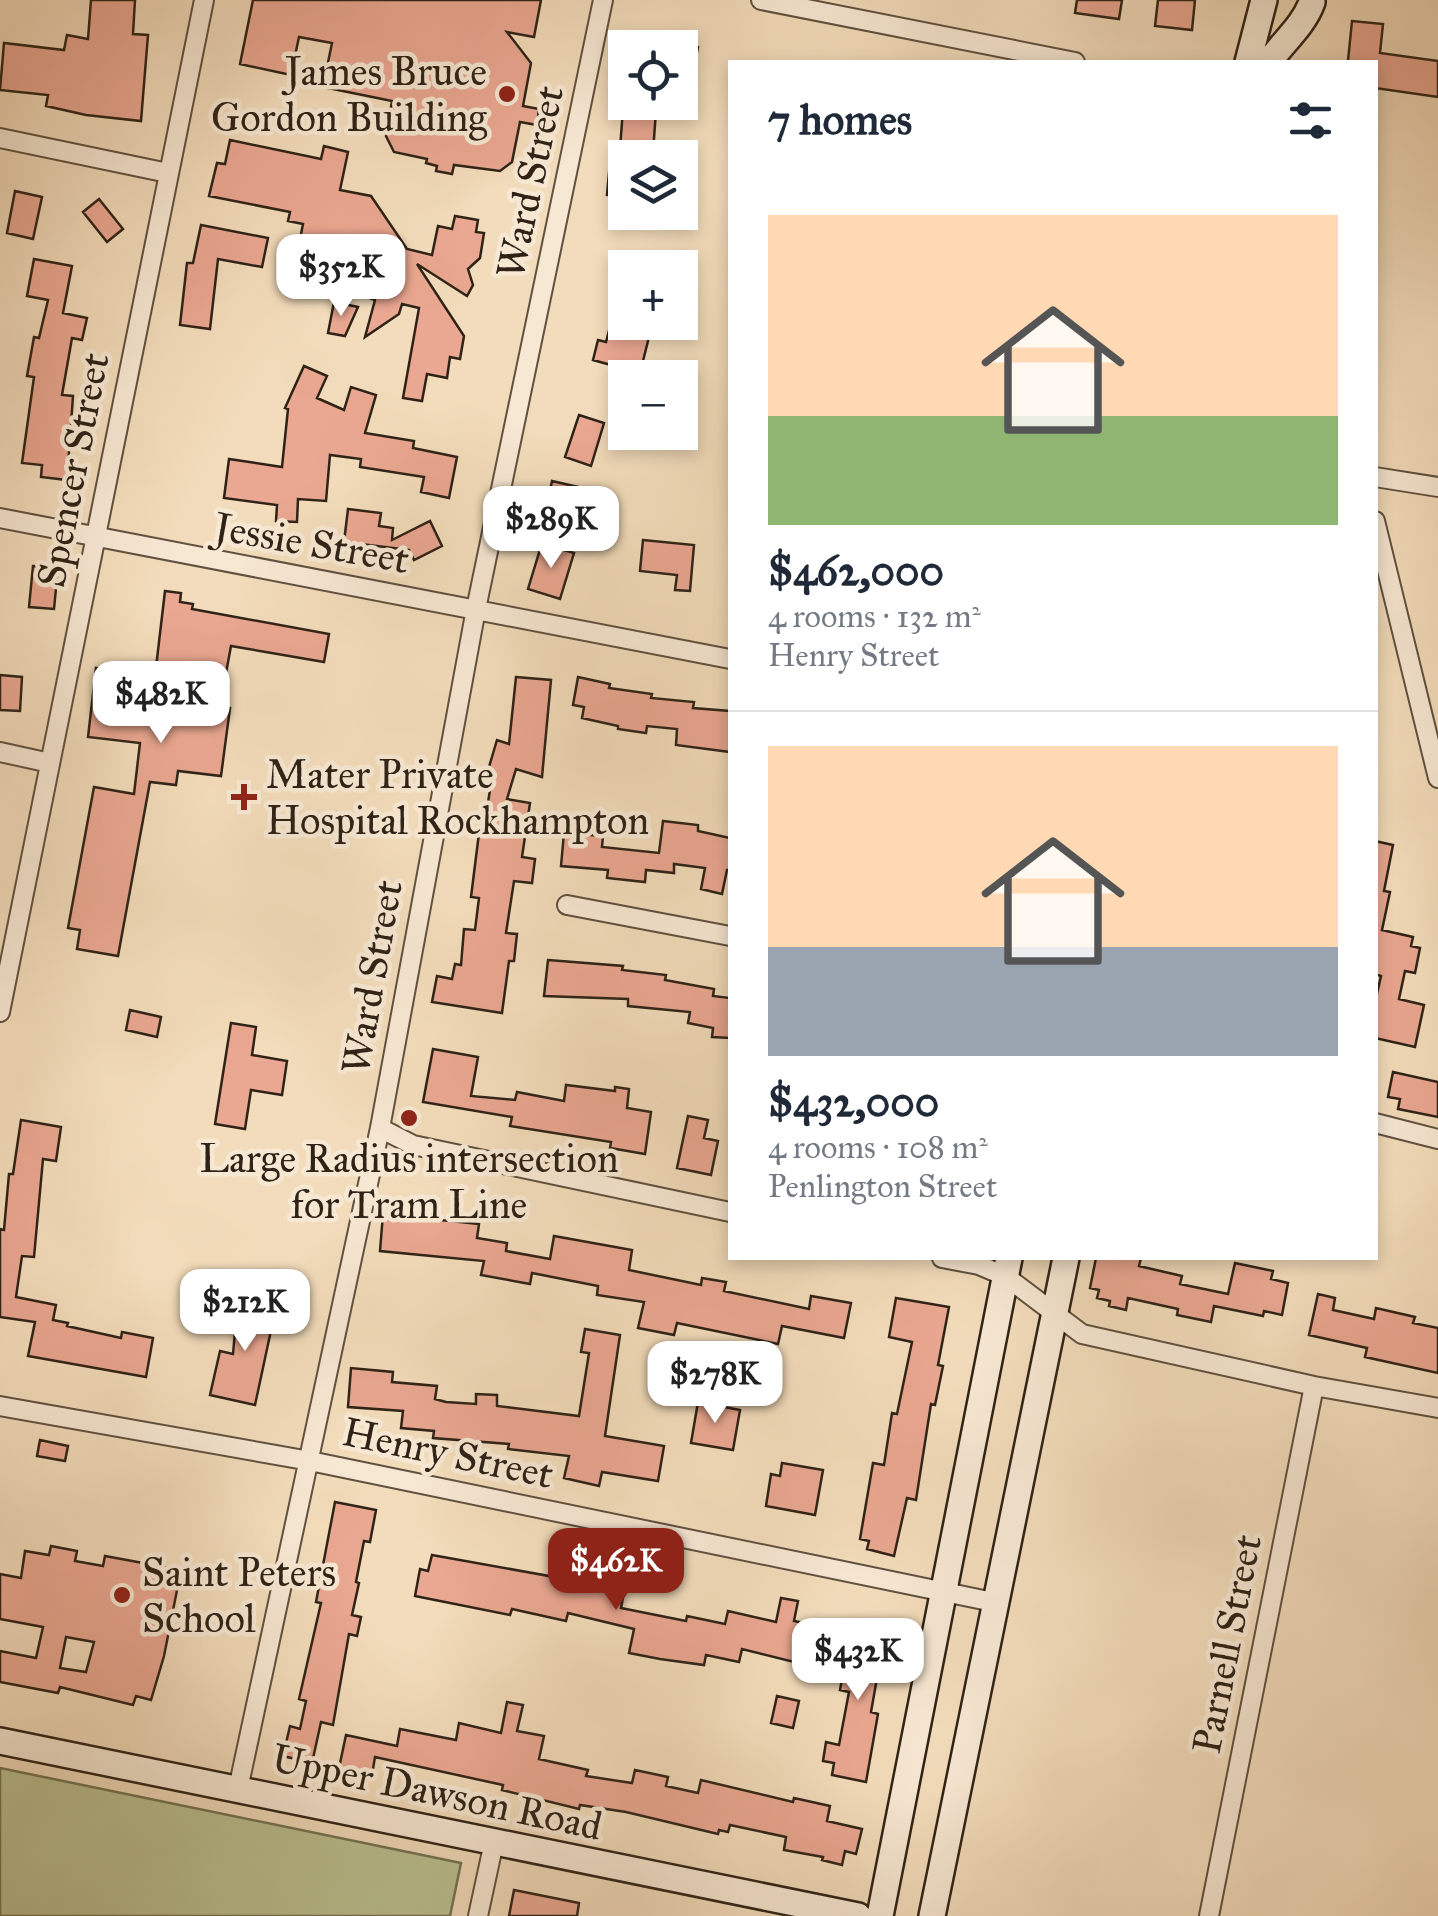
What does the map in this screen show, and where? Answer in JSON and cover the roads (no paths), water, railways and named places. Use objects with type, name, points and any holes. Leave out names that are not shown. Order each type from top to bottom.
[{"type":"street","name":"Spencer Street","points":[[0,1012],[204,0]]},
{"type":"street","name":"Ward Street","points":[[238,1789],[380,1128],[476,609],[604,0]]},
{"type":"street","points":[[761,0],[1065,60]]},
{"type":"street","points":[[1249,60],[1264,0]]},
{"type":"street","points":[[1281,0],[1291,4],[1314,1]]},
{"type":"street","points":[[1270,60],[1306,18],[1314,1]]},
{"type":"street","points":[[0,138],[168,173]]},
{"type":"street","points":[[1378,477],[1438,487]]},
{"type":"street","name":"Jessie Street","points":[[0,518],[728,659]]},
{"type":"street","points":[[1378,533],[1438,778]]},
{"type":"street","points":[[0,752],[50,763]]},
{"type":"street","points":[[567,905],[728,936]]},
{"type":"street","points":[[1378,1124],[1438,1138]]},
{"type":"street","points":[[380,1128],[413,1145],[728,1212]]},
{"type":"street","points":[[953,1260],[1007,1267],[1082,1334],[1314,1386],[1438,1408]]},
{"type":"street","points":[[932,1916],[1066,1260]]},
{"type":"street","points":[[880,1916],[1007,1267]]},
{"type":"street","name":"Parnell Street","points":[[1209,1916],[1314,1386]]},
{"type":"street","name":"Henry Street","points":[[0,1406],[310,1461],[998,1604]]},
{"type":"street","name":"Upper Dawson Road","points":[[0,1741],[826,1913],[858,1916]]},
{"type":"street","points":[[478,1916],[494,1842]]},
{"type":"place","name":"James Bruce Gordon Building","points":[[507,94]]},
{"type":"place","name":"Mater Private Hospital Rockhampton","points":[[244,797]]},
{"type":"place","name":"Large Radius intersection for Tram Line","points":[[409,1118]]},
{"type":"place","name":"Saint Peters School","points":[[122,1595]]}]
